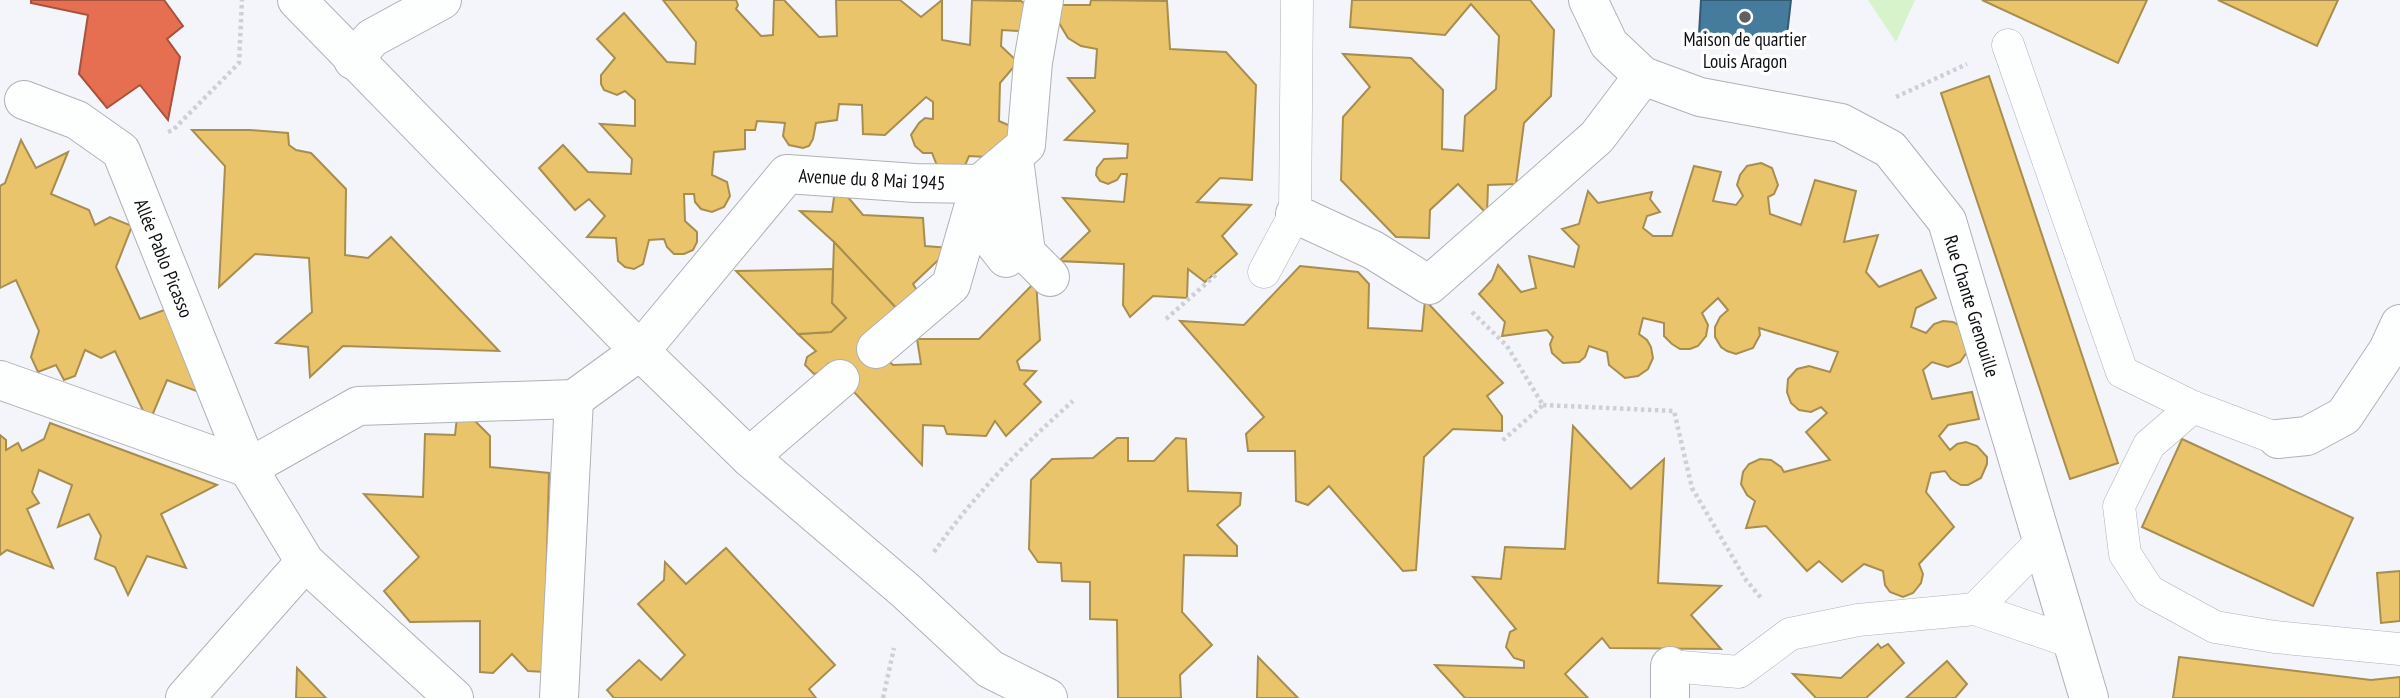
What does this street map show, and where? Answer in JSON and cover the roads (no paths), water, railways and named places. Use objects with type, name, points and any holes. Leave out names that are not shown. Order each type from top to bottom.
[{"type":"street","points":[[297,0],[640,351],[749,457],[906,591],[997,684],[1048,698]]},
{"type":"street","points":[[353,60],[372,38],[442,0]]},
{"type":"street","points":[[876,349],[951,285],[980,184],[1026,145],[1033,62],[1044,0]]},
{"type":"street","name":"Rue Chante Grenouille","points":[[1587,0],[1609,44],[1643,76],[1700,97],[1841,123],[1890,149],[1947,221],[2089,698]]},
{"type":"street","points":[[1295,214],[1373,250],[1429,285],[1597,137],[1643,76]]},
{"type":"street","name":"Allée Pablo Picasso","points":[[24,100],[77,120],[121,151],[248,468],[305,562],[454,698]]},
{"type":"street","points":[[980,184],[990,215],[984,230],[1006,258],[1003,191],[1015,167],[1026,253],[1050,278]]},
{"type":"street","name":"Avenue du 8 Mai 1945","points":[[640,351],[788,174],[915,183],[980,184]]},
{"type":"street","points":[[2277,439],[2307,436],[2344,416],[2388,350],[2400,324]]},
{"type":"street","points":[[0,380],[248,468],[358,406],[574,399],[640,351]]},
{"type":"street","points":[[749,457],[840,379]]},
{"type":"street","points":[[559,698],[574,399]]},
{"type":"street","points":[[185,698],[305,562]]},
{"type":"lane","points":[[1264,272],[1295,214],[1297,0]]},
{"type":"lane","points":[[2008,45],[2122,372],[2193,407],[2277,439]]},
{"type":"lane","points":[[2193,407],[2149,445],[2119,506],[2125,554],[2149,590],[2215,626],[2275,637],[2400,649]]},
{"type":"lane","points":[[1975,609],[2042,541]]},
{"type":"lane","points":[[1670,682],[1739,673],[1790,634],[1858,620],[1975,609],[2072,642]]},
{"type":"place","name":"Maison de quartier Louis Aragon","points":[[1745,17]]}]
